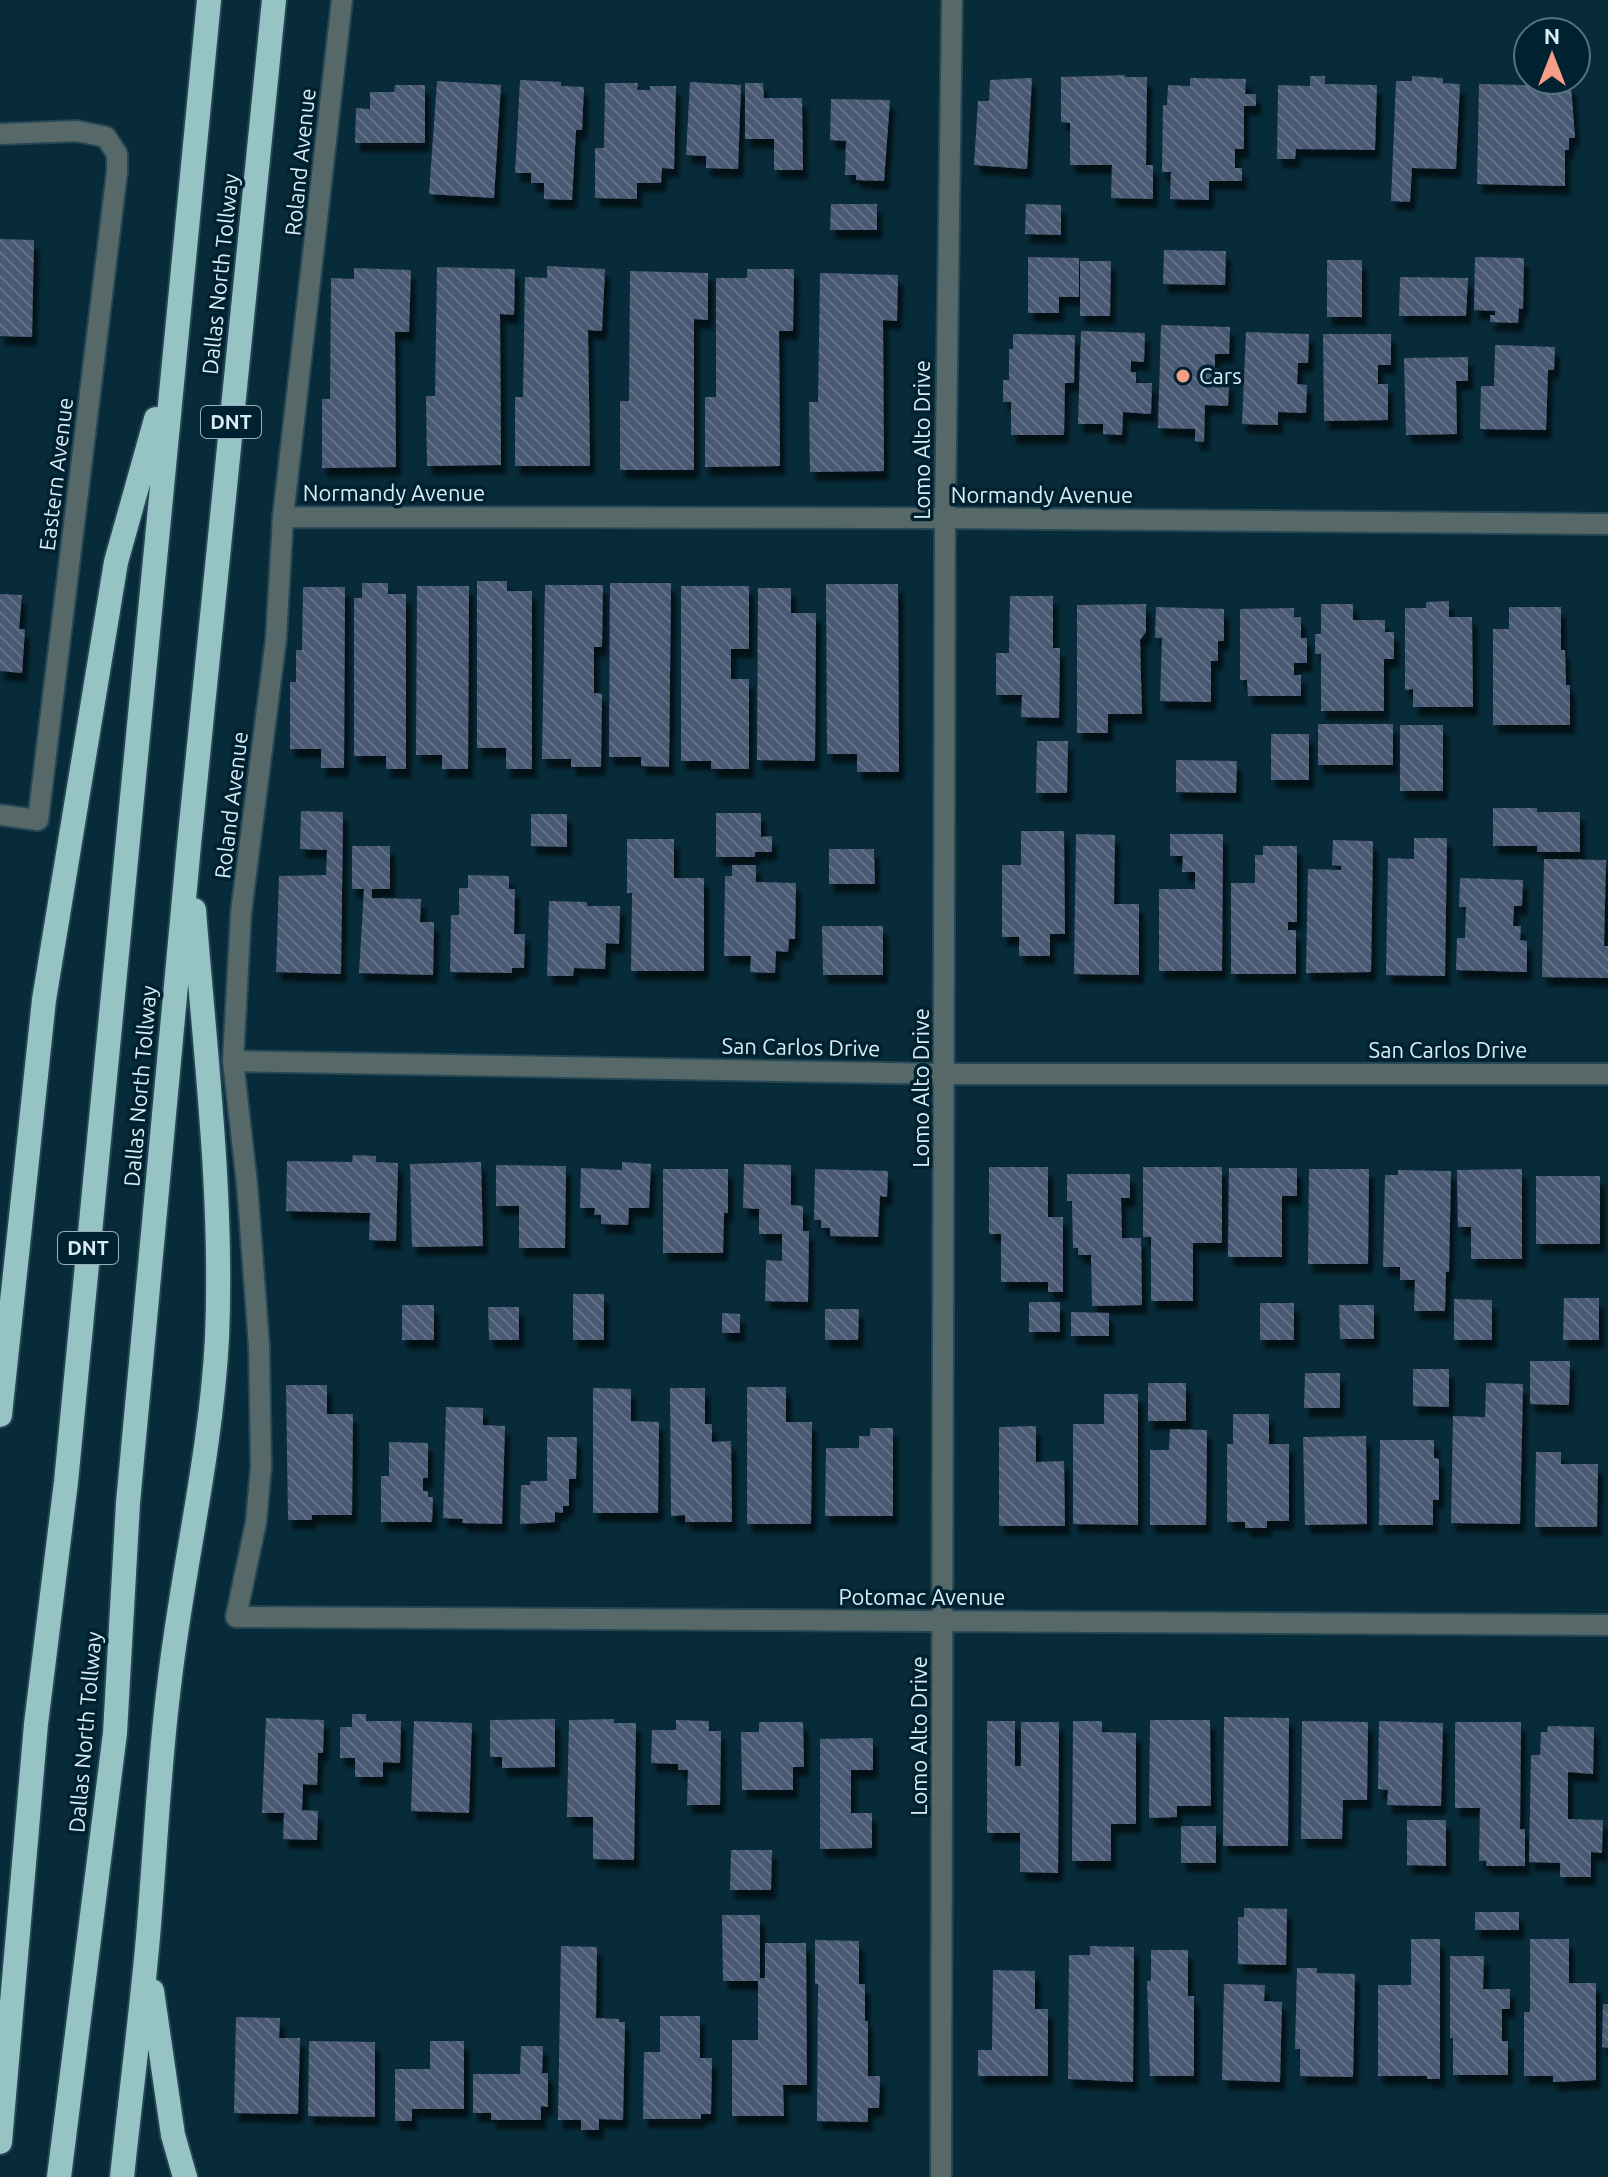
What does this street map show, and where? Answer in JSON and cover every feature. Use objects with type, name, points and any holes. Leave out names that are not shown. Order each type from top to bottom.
[{"type":"highway","name":"Dallas North Tollway","points":[[0,2142],[36,1724],[66,1482],[209,0]]},
{"type":"highway","name":"Dallas North Tollway","points":[[59,2177],[115,1733],[128,1503],[189,845],[274,0]]},
{"type":"highway","points":[[0,1415],[44,1000],[116,562],[173,353]]},
{"type":"highway","points":[[122,2177],[147,1948],[168,1690],[179,1600],[197,1508],[210,1416],[217,1339],[215,1181],[189,845]]},
{"type":"highway","points":[[147,1948],[173,2135],[185,2177]]},
{"type":"street","name":"Roland Avenue","points":[[236,1617],[256,1522],[261,1467],[259,1345],[247,1184],[233,1061],[241,913],[276,639],[283,517],[342,0]]},
{"type":"street","name":"Lomo Alto Drive","points":[[941,2177],[945,518],[952,0]]},
{"type":"street","name":"Eastern Avenue","points":[[0,134],[77,131],[106,137],[117,154],[38,820],[0,815]]},
{"type":"street","name":"Normandy Avenue","points":[[283,517],[945,518],[1608,524]]},
{"type":"street","name":"San Carlos Drive","points":[[233,1061],[945,1074],[1608,1074]]},
{"type":"street","name":"Potomac Avenue","points":[[236,1617],[1608,1625]]},
{"type":"building","points":[[1310,76],[1325,76],[1325,84],[1377,85],[1375,150],[1296,149],[1295,159],[1277,159],[1278,85],[1310,86]]},
{"type":"building","points":[[1412,76],[1443,78],[1443,83],[1460,84],[1456,169],[1412,168],[1410,202],[1391,201],[1396,81],[1412,81]]},
{"type":"building","points":[[1061,77],[1147,77],[1146,165],[1153,165],[1153,199],[1111,198],[1112,165],[1070,165],[1070,123],[1061,122]]},
{"type":"building","points":[[1032,78],[1027,169],[974,165],[978,101],[989,101],[990,80]]},
{"type":"building","points":[[1190,78],[1246,79],[1245,94],[1256,94],[1256,106],[1244,106],[1244,149],[1235,149],[1235,168],[1242,168],[1242,181],[1209,181],[1209,200],[1170,199],[1171,172],[1162,172],[1163,105],[1167,105],[1168,85],[1190,86]]},
{"type":"building","points":[[520,80],[561,82],[561,86],[584,87],[582,130],[576,130],[572,200],[544,199],[544,183],[531,183],[531,173],[515,173]]},
{"type":"building","points":[[437,81],[501,85],[494,198],[429,194]]},
{"type":"building","points":[[690,82],[741,85],[738,169],[706,168],[706,156],[686,155]]},
{"type":"building","points":[[605,83],[638,83],[637,90],[650,90],[650,86],[676,86],[674,169],[662,168],[661,183],[637,183],[637,199],[595,198],[595,148],[604,148]]},
{"type":"building","points":[[745,83],[763,83],[764,98],[802,98],[803,170],[774,170],[774,139],[745,139]]},
{"type":"building","points":[[1479,84],[1512,85],[1512,96],[1572,96],[1575,138],[1569,138],[1569,150],[1565,150],[1565,186],[1477,184]]},
{"type":"building","points":[[395,85],[425,85],[425,143],[355,143],[356,108],[370,109],[370,92],[394,92]]},
{"type":"building","points":[[831,99],[890,100],[884,181],[856,180],[856,175],[845,175],[846,141],[830,140]]},
{"type":"building","points":[[831,204],[877,204],[877,230],[830,230]]},
{"type":"building","points":[[1026,204],[1061,205],[1061,235],[1025,234]]},
{"type":"building","points":[[0,239],[34,240],[32,337],[0,336]]},
{"type":"building","points":[[1164,250],[1226,251],[1225,285],[1163,284]]},
{"type":"building","points":[[1028,257],[1079,258],[1079,297],[1059,297],[1059,313],[1028,313]]},
{"type":"building","points":[[1475,257],[1524,258],[1523,309],[1519,308],[1518,323],[1490,322],[1490,315],[1495,315],[1495,311],[1474,310]]},
{"type":"building","points":[[1327,260],[1362,260],[1362,317],[1327,317]]},
{"type":"building","points":[[1080,261],[1111,261],[1110,316],[1080,316]]},
{"type":"building","points":[[547,266],[605,269],[602,331],[588,330],[590,466],[515,466],[515,397],[523,397],[525,277],[547,278]]},
{"type":"building","points":[[437,267],[515,269],[514,315],[500,314],[501,465],[427,466],[426,396],[435,396]]},
{"type":"building","points":[[354,268],[411,270],[409,332],[395,332],[396,467],[322,468],[322,399],[330,399],[331,278],[354,279]]},
{"type":"building","points":[[747,269],[794,269],[793,331],[779,331],[780,466],[705,467],[705,397],[716,397],[716,278],[747,278]]},
{"type":"building","points":[[630,271],[708,273],[708,320],[694,319],[694,470],[620,470],[620,401],[629,401]]},
{"type":"building","points":[[820,273],[898,275],[897,321],[883,320],[884,471],[810,472],[809,402],[818,402]]},
{"type":"building","points":[[1400,277],[1468,278],[1466,316],[1399,316]]},
{"type":"building","points":[[1161,325],[1230,327],[1229,354],[1215,354],[1215,368],[1220,369],[1220,382],[1229,382],[1228,406],[1205,405],[1204,442],[1195,441],[1195,429],[1158,428]]},
{"type":"building","points":[[1081,331],[1145,333],[1144,362],[1131,361],[1131,372],[1136,372],[1136,383],[1152,383],[1151,414],[1123,412],[1122,435],[1103,434],[1103,424],[1078,424]]},
{"type":"building","points":[[1246,332],[1309,334],[1308,363],[1298,363],[1297,384],[1307,385],[1306,413],[1278,412],[1278,425],[1242,424]]},
{"type":"building","points":[[1013,334],[1075,335],[1074,383],[1065,383],[1064,435],[1011,435],[1011,402],[1003,402],[1003,380],[1009,380],[1009,349],[1013,349]]},
{"type":"building","points":[[1323,334],[1391,334],[1391,365],[1378,365],[1378,384],[1388,384],[1388,420],[1324,421]]},
{"type":"building","points":[[1495,345],[1555,347],[1554,370],[1548,370],[1546,430],[1480,429],[1481,386],[1494,386]]},
{"type":"building","points":[[1468,357],[1468,381],[1456,381],[1457,434],[1406,435],[1404,358]]},
{"type":"building","points":[[477,581],[507,581],[507,591],[532,591],[532,769],[506,769],[506,748],[477,748]]},
{"type":"building","points":[[362,583],[388,583],[388,594],[406,594],[406,769],[386,769],[386,756],[354,756],[354,598],[362,598]]},
{"type":"building","points":[[610,583],[671,583],[669,767],[641,766],[641,757],[609,757]]},
{"type":"building","points":[[826,584],[898,584],[899,772],[857,772],[857,754],[827,754]]},
{"type":"building","points":[[545,585],[603,585],[602,647],[594,647],[594,693],[602,694],[601,767],[571,767],[571,759],[542,759]]},
{"type":"building","points":[[417,586],[469,586],[468,769],[442,769],[442,755],[416,755]]},
{"type":"building","points":[[681,586],[749,586],[749,649],[731,649],[731,679],[749,679],[749,769],[711,769],[711,761],[681,761]]},
{"type":"building","points":[[303,587],[345,587],[344,768],[321,768],[321,749],[290,749],[290,682],[296,682],[296,650],[302,650]]},
{"type":"building","points":[[758,588],[791,588],[791,613],[816,613],[815,761],[757,760]]},
{"type":"building","points":[[0,594],[22,595],[19,629],[25,629],[22,673],[0,671]]},
{"type":"building","points":[[1010,596],[1053,596],[1053,648],[1060,648],[1059,718],[1021,717],[1022,695],[996,695],[996,653],[1009,653]]},
{"type":"building","points":[[1449,601],[1449,617],[1472,617],[1473,707],[1413,707],[1413,689],[1405,690],[1405,608],[1426,608],[1426,602]]},
{"type":"building","points":[[1146,604],[1146,632],[1140,640],[1142,714],[1108,714],[1108,733],[1077,733],[1077,605]]},
{"type":"building","points":[[1321,604],[1353,604],[1353,620],[1385,620],[1385,632],[1394,632],[1394,659],[1384,659],[1384,711],[1321,711],[1321,654],[1315,654],[1315,634],[1321,634]]},
{"type":"building","points":[[1156,607],[1224,609],[1224,641],[1218,641],[1218,661],[1211,661],[1211,702],[1160,701],[1162,638],[1155,638]]},
{"type":"building","points":[[1509,607],[1561,607],[1561,650],[1565,650],[1566,685],[1570,685],[1570,725],[1493,725],[1493,629],[1509,629]]},
{"type":"building","points":[[1294,608],[1294,617],[1301,617],[1301,638],[1307,638],[1307,663],[1294,663],[1294,675],[1301,675],[1301,696],[1248,696],[1247,680],[1240,680],[1240,609]]},
{"type":"building","points":[[1318,724],[1393,724],[1393,765],[1318,765]]},
{"type":"building","points":[[1400,725],[1443,725],[1443,791],[1400,791]]},
{"type":"building","points":[[1271,734],[1309,734],[1309,780],[1271,780]]},
{"type":"building","points":[[1037,741],[1068,741],[1067,793],[1036,793]]},
{"type":"building","points":[[1176,760],[1237,761],[1236,793],[1176,792]]},
{"type":"building","points":[[1493,808],[1580,812],[1580,852],[1537,852],[1537,846],[1493,846]]},
{"type":"building","points":[[301,811],[343,812],[341,974],[276,972],[279,876],[326,875],[327,850],[300,849]]},
{"type":"building","points":[[716,813],[761,813],[761,837],[772,836],[772,852],[755,852],[755,857],[716,857]]},
{"type":"building","points":[[531,814],[567,814],[567,847],[531,846]]},
{"type":"building","points":[[1021,831],[1064,831],[1065,934],[1050,934],[1050,956],[1019,956],[1019,937],[1002,937],[1002,865],[1021,865]]},
{"type":"building","points":[[1076,834],[1115,835],[1114,904],[1139,904],[1139,975],[1074,974]]},
{"type":"building","points":[[1170,834],[1223,834],[1222,971],[1159,971],[1159,889],[1195,889],[1195,872],[1182,872],[1183,856],[1170,856]]},
{"type":"building","points":[[1414,838],[1447,838],[1445,976],[1386,975],[1388,858],[1414,859]]},
{"type":"building","points":[[627,839],[674,839],[674,878],[704,878],[704,971],[631,971],[632,893],[627,893]]},
{"type":"building","points":[[1333,840],[1373,841],[1371,972],[1306,973],[1308,869],[1341,870],[1341,866],[1332,865]]},
{"type":"building","points":[[352,846],[390,846],[390,889],[372,889],[372,898],[421,899],[420,922],[434,922],[433,975],[359,973],[364,889],[352,889]]},
{"type":"building","points":[[1263,846],[1297,846],[1297,922],[1288,922],[1288,930],[1296,930],[1296,974],[1231,974],[1231,883],[1255,883],[1255,855],[1263,855]]},
{"type":"building","points":[[829,849],[874,849],[875,884],[829,884]]},
{"type":"building","points":[[1544,859],[1606,860],[1604,946],[1608,946],[1608,978],[1542,977]]},
{"type":"building","points":[[732,865],[756,865],[756,882],[796,883],[795,939],[789,939],[788,952],[776,951],[775,973],[750,972],[751,956],[724,956],[725,876],[732,876]]},
{"type":"building","points":[[468,875],[509,876],[509,889],[515,889],[514,934],[525,934],[524,968],[512,968],[512,973],[450,972],[451,915],[459,915],[459,888],[468,888]]},
{"type":"building","points":[[1460,878],[1523,880],[1522,906],[1514,906],[1513,926],[1521,926],[1520,940],[1527,941],[1527,972],[1456,970],[1457,938],[1465,938],[1466,907],[1459,907]]},
{"type":"building","points":[[549,901],[620,906],[619,944],[606,943],[605,969],[574,968],[573,976],[547,976]]},
{"type":"building","points":[[822,926],[883,926],[883,975],[823,975]]},
{"type":"building","points":[[353,1155],[376,1156],[376,1162],[398,1163],[396,1241],[369,1240],[370,1213],[286,1211],[287,1161],[352,1162]]},
{"type":"building","points":[[481,1162],[483,1246],[412,1247],[410,1164]]},
{"type":"building","points":[[622,1162],[651,1164],[649,1208],[629,1208],[628,1225],[601,1224],[601,1215],[594,1215],[595,1208],[580,1208],[581,1168],[622,1170]]},
{"type":"building","points":[[744,1164],[791,1165],[791,1205],[803,1206],[803,1231],[809,1231],[808,1302],[765,1301],[766,1260],[782,1261],[782,1234],[759,1234],[759,1209],[743,1208]]},
{"type":"building","points":[[496,1165],[566,1166],[565,1248],[519,1248],[519,1206],[496,1206]]},
{"type":"building","points":[[989,1167],[1048,1167],[1048,1217],[1063,1217],[1063,1292],[1048,1292],[1048,1282],[1001,1282],[1001,1234],[989,1234]]},
{"type":"building","points":[[1143,1167],[1222,1167],[1222,1243],[1193,1243],[1193,1301],[1151,1301],[1151,1237],[1143,1237]]},
{"type":"building","points":[[1229,1168],[1297,1168],[1297,1196],[1282,1196],[1282,1257],[1228,1257]]},
{"type":"building","points":[[663,1169],[728,1169],[728,1213],[724,1213],[723,1253],[663,1253]]},
{"type":"building","points":[[815,1169],[888,1171],[887,1197],[880,1196],[878,1237],[830,1236],[830,1228],[821,1228],[821,1220],[814,1220]]},
{"type":"building","points":[[1309,1169],[1369,1169],[1368,1264],[1308,1264]]},
{"type":"building","points":[[1522,1169],[1522,1259],[1471,1259],[1471,1227],[1458,1227],[1457,1170]]},
{"type":"building","points":[[1398,1170],[1451,1171],[1445,1311],[1414,1311],[1415,1280],[1400,1280],[1400,1267],[1383,1267],[1385,1175],[1398,1175]]},
{"type":"building","points":[[1067,1174],[1130,1174],[1130,1198],[1121,1198],[1122,1238],[1141,1238],[1142,1305],[1092,1306],[1091,1255],[1078,1255],[1078,1248],[1073,1248],[1072,1201],[1067,1201]]},
{"type":"building","points":[[1536,1176],[1600,1176],[1600,1244],[1536,1244]]},
{"type":"building","points":[[573,1294],[604,1294],[604,1340],[573,1340]]},
{"type":"building","points":[[1564,1298],[1599,1298],[1599,1340],[1563,1340]]},
{"type":"building","points":[[1454,1299],[1492,1300],[1492,1340],[1454,1340]]},
{"type":"building","points":[[1029,1302],[1060,1302],[1060,1332],[1029,1332]]},
{"type":"building","points":[[1260,1303],[1294,1303],[1294,1340],[1260,1340]]},
{"type":"building","points":[[402,1305],[434,1305],[434,1340],[402,1340]]},
{"type":"building","points":[[1339,1305],[1374,1305],[1374,1339],[1340,1339]]},
{"type":"building","points":[[488,1307],[519,1307],[519,1340],[489,1340]]},
{"type":"building","points":[[825,1309],[859,1309],[858,1340],[825,1340]]},
{"type":"building","points":[[1071,1312],[1109,1313],[1109,1336],[1071,1336]]},
{"type":"building","points":[[722,1313],[740,1314],[740,1333],[722,1333]]},
{"type":"building","points":[[1530,1361],[1570,1361],[1569,1405],[1530,1404]]},
{"type":"building","points":[[1413,1369],[1449,1369],[1449,1407],[1413,1406]]},
{"type":"building","points":[[1305,1373],[1340,1373],[1340,1408],[1304,1408]]},
{"type":"building","points":[[1148,1383],[1186,1383],[1186,1421],[1148,1421]]},
{"type":"building","points":[[1486,1383],[1523,1384],[1520,1524],[1451,1523],[1453,1416],[1485,1417]]},
{"type":"building","points":[[286,1385],[327,1385],[327,1414],[353,1414],[352,1515],[312,1515],[312,1520],[288,1520]]},
{"type":"building","points":[[747,1387],[786,1387],[786,1422],[812,1422],[811,1524],[747,1524]]},
{"type":"building","points":[[593,1388],[631,1389],[631,1421],[659,1422],[658,1513],[593,1513]]},
{"type":"building","points":[[670,1388],[705,1388],[705,1424],[712,1424],[712,1442],[731,1441],[732,1522],[685,1522],[685,1515],[671,1516]]},
{"type":"building","points":[[1104,1394],[1138,1394],[1138,1525],[1073,1524],[1073,1424],[1104,1424]]},
{"type":"building","points":[[446,1407],[483,1408],[483,1425],[505,1426],[502,1524],[462,1523],[463,1519],[443,1518]]},
{"type":"building","points":[[1233,1414],[1269,1414],[1269,1444],[1289,1444],[1289,1521],[1267,1521],[1267,1528],[1245,1528],[1245,1522],[1227,1522],[1227,1444],[1233,1444]]},
{"type":"building","points":[[1036,1426],[1036,1462],[1064,1461],[1065,1526],[999,1526],[999,1427]]},
{"type":"building","points":[[870,1428],[893,1428],[893,1516],[825,1516],[826,1448],[859,1448],[859,1436],[870,1436]]},
{"type":"building","points":[[1170,1429],[1207,1430],[1206,1525],[1150,1525],[1150,1450],[1169,1450]]},
{"type":"building","points":[[1366,1436],[1367,1524],[1305,1525],[1303,1437]]},
{"type":"building","points":[[547,1437],[577,1437],[576,1479],[569,1479],[569,1506],[563,1506],[563,1513],[555,1512],[555,1522],[520,1524],[521,1485],[530,1485],[530,1481],[547,1481]]},
{"type":"building","points":[[1380,1440],[1434,1440],[1434,1458],[1439,1459],[1439,1500],[1433,1500],[1433,1525],[1379,1525]]},
{"type":"building","points":[[389,1442],[428,1443],[428,1478],[423,1478],[423,1491],[428,1491],[428,1497],[433,1497],[432,1522],[381,1522],[381,1476],[389,1476]]},
{"type":"building","points":[[1536,1452],[1561,1452],[1561,1464],[1598,1464],[1597,1527],[1535,1527]]},
{"type":"building","points":[[352,1714],[366,1714],[366,1721],[401,1721],[400,1763],[383,1762],[383,1777],[355,1777],[355,1758],[340,1758],[340,1727],[352,1727]]},
{"type":"building","points":[[1224,1717],[1289,1718],[1288,1846],[1223,1846]]},
{"type":"building","points":[[266,1718],[324,1720],[323,1753],[318,1753],[317,1785],[303,1784],[302,1810],[318,1811],[317,1840],[283,1839],[284,1813],[262,1813]]},
{"type":"building","points":[[555,1719],[555,1767],[502,1768],[502,1757],[490,1757],[490,1720]]},
{"type":"building","points":[[614,1719],[614,1723],[636,1723],[634,1860],[593,1859],[593,1817],[567,1817],[569,1720]]},
{"type":"building","points":[[676,1720],[709,1721],[709,1731],[721,1731],[720,1805],[687,1805],[688,1770],[678,1770],[678,1764],[651,1763],[652,1730],[676,1730]]},
{"type":"building","points":[[1150,1720],[1210,1720],[1211,1806],[1177,1806],[1177,1817],[1149,1818]]},
{"type":"building","points":[[414,1721],[472,1723],[469,1813],[411,1811]]},
{"type":"building","points":[[987,1721],[1015,1721],[1015,1766],[1021,1766],[1021,1722],[1059,1722],[1058,1873],[1020,1872],[1020,1833],[987,1833]]},
{"type":"building","points":[[1073,1721],[1102,1721],[1102,1732],[1136,1733],[1136,1824],[1111,1824],[1111,1861],[1072,1861]]},
{"type":"building","points":[[1302,1721],[1368,1722],[1367,1800],[1343,1800],[1342,1839],[1301,1839]]},
{"type":"building","points":[[1379,1721],[1443,1723],[1441,1806],[1387,1805],[1388,1790],[1378,1789]]},
{"type":"building","points":[[759,1722],[803,1722],[804,1767],[793,1767],[793,1790],[742,1790],[741,1732],[759,1732]]},
{"type":"building","points":[[1455,1722],[1521,1722],[1520,1829],[1525,1829],[1525,1866],[1486,1866],[1486,1861],[1479,1861],[1480,1808],[1455,1808]]},
{"type":"building","points":[[1548,1726],[1594,1727],[1593,1774],[1568,1772],[1568,1819],[1603,1820],[1602,1853],[1591,1852],[1591,1877],[1560,1877],[1560,1863],[1529,1862],[1531,1755],[1540,1755],[1541,1732],[1547,1732]]},
{"type":"building","points":[[873,1738],[873,1770],[851,1770],[851,1813],[872,1813],[872,1848],[820,1849],[820,1739]]},
{"type":"building","points":[[1407,1820],[1446,1820],[1446,1866],[1407,1865]]},
{"type":"building","points":[[1181,1826],[1216,1826],[1216,1863],[1181,1863]]},
{"type":"building","points":[[731,1850],[772,1850],[771,1890],[730,1890]]},
{"type":"building","points":[[1244,1908],[1287,1909],[1286,1965],[1238,1964],[1238,1917],[1244,1917]]},
{"type":"building","points":[[1475,1912],[1519,1912],[1519,1930],[1475,1930]]},
{"type":"building","points":[[722,1915],[760,1915],[760,1978],[765,1978],[765,1943],[806,1943],[807,2085],[783,2085],[784,2116],[732,2116],[732,2040],[758,2040],[758,1981],[723,1981]]},
{"type":"building","points":[[1411,1939],[1440,1939],[1440,2079],[1378,2076],[1378,1985],[1411,1985]]},
{"type":"building","points":[[1530,1939],[1569,1939],[1569,1983],[1596,1983],[1596,2080],[1553,2082],[1553,2076],[1524,2076],[1524,2012],[1530,2012]]},
{"type":"building","points":[[815,1940],[859,1941],[859,1984],[865,1984],[865,2021],[868,2021],[868,2076],[880,2076],[879,2108],[868,2108],[868,2122],[817,2121],[818,1984],[815,1984]]},
{"type":"building","points":[[561,1946],[597,1947],[596,2018],[625,2022],[623,2120],[599,2119],[599,2130],[581,2130],[581,2120],[558,2120]]},
{"type":"building","points":[[1090,1946],[1134,1947],[1133,2082],[1068,2079],[1069,1955],[1090,1955]]},
{"type":"building","points":[[1151,1950],[1188,1950],[1188,1996],[1194,1996],[1194,2076],[1150,2076],[1147,1981],[1151,1981]]},
{"type":"building","points":[[1450,1956],[1484,1956],[1483,1989],[1510,1989],[1510,2009],[1502,2009],[1502,2041],[1508,2041],[1508,2075],[1453,2075]]},
{"type":"building","points":[[1297,1968],[1317,1968],[1317,1973],[1355,1974],[1353,2077],[1300,2076],[1300,2049],[1295,2049]]},
{"type":"building","points":[[993,1970],[1035,1971],[1035,2009],[1048,2009],[1048,2076],[978,2076],[978,2050],[992,2050]]},
{"type":"building","points":[[1224,1984],[1265,1985],[1264,2001],[1282,2002],[1280,2082],[1222,2080]]},
{"type":"building","points":[[1603,2004],[1608,2004],[1608,2048],[1602,2047]]},
{"type":"building","points":[[660,2016],[700,2016],[700,2058],[712,2058],[711,2114],[701,2114],[701,2119],[643,2119],[644,2052],[660,2052]]},
{"type":"building","points":[[236,2017],[280,2018],[279,2038],[300,2038],[298,2114],[234,2113]]},
{"type":"building","points":[[309,2041],[375,2042],[375,2117],[308,2116]]},
{"type":"building","points":[[430,2041],[464,2041],[464,2109],[412,2109],[412,2121],[395,2121],[395,2069],[430,2069]]},
{"type":"building","points":[[521,2046],[543,2046],[542,2073],[548,2073],[548,2107],[541,2106],[541,2120],[491,2120],[491,2113],[473,2113],[473,2074],[520,2074]]},
{"type":"place","name":"Cars","points":[[1183,376]]}]
